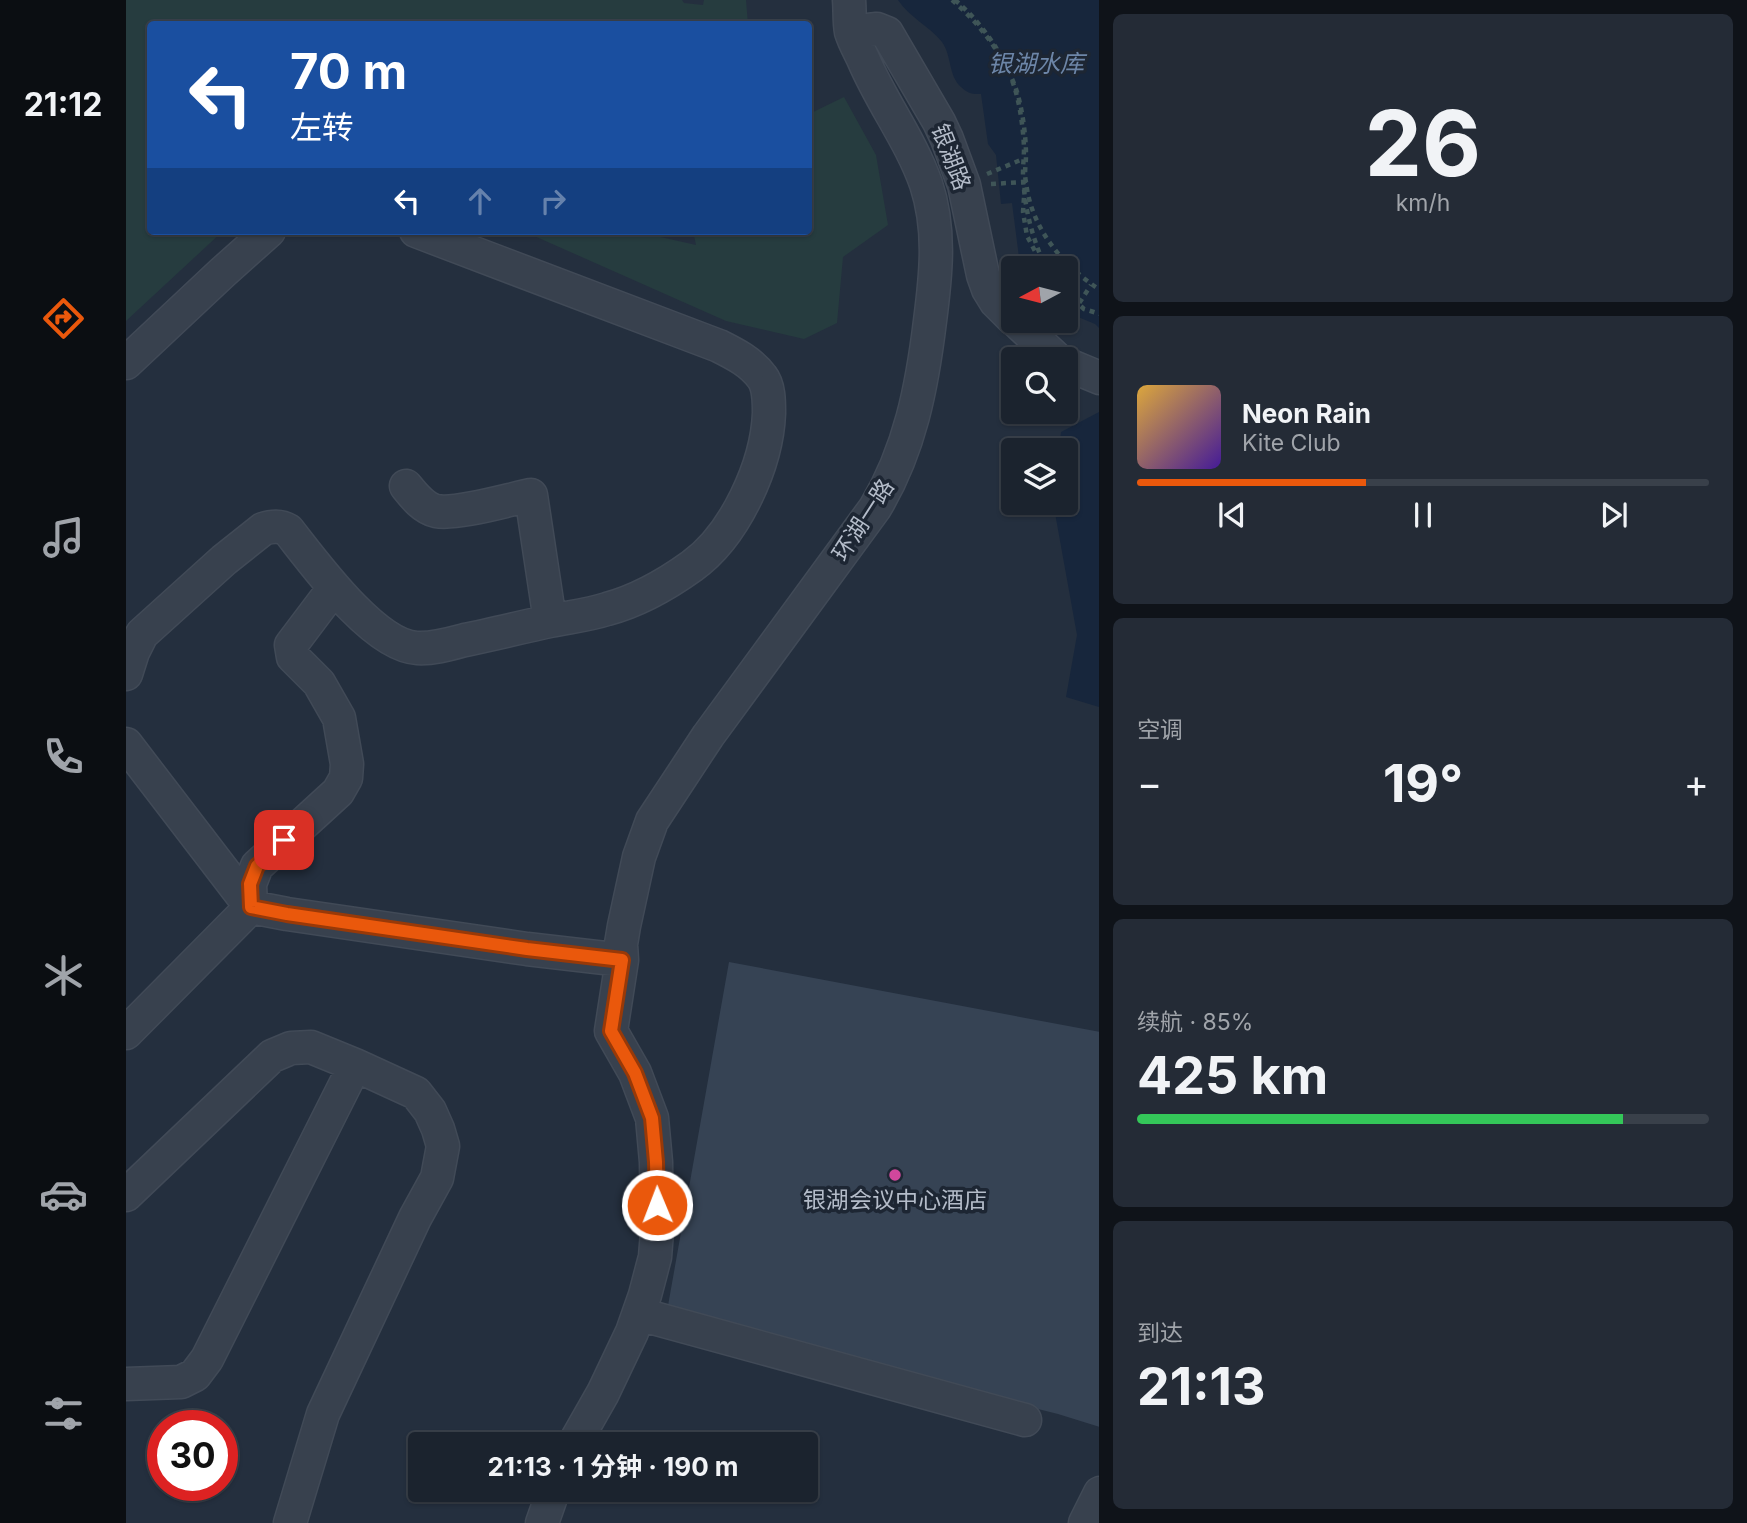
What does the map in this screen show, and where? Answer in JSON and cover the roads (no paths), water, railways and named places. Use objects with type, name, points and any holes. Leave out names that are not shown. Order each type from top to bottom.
[{"type":"street","name":"环湖一路","points":[[581,1432],[632,1332],[655,1257],[656,1162],[652,1118],[635,1073],[611,1031],[622,960],[621,944],[639,856],[652,821],[708,737],[884,493],[899,461],[917,404],[926,356],[936,272],[934,218],[922,175],[867,68],[852,32],[849,0]]},
{"type":"street","name":"银湖路","points":[[852,32],[877,29],[887,33],[939,122],[955,156],[974,184],[983,275],[988,289],[1001,307]]},
{"type":"street","points":[[126,363],[264,235]]},
{"type":"street","points":[[126,674],[142,634],[214,569],[270,526],[288,530],[334,588],[380,631],[396,642],[416,648],[438,646],[608,609],[668,582],[695,564],[723,536],[754,480],[764,448],[769,399],[763,378],[744,359],[719,346],[427,235]]},
{"type":"street","name":"银湖路","points":[[1029,333],[1045,347]]},
{"type":"street","name":"银湖路","points":[[1078,368],[1099,378]]},
{"type":"street","points":[[406,486],[419,502],[434,510],[454,511],[531,495],[550,621]]},
{"type":"street","points":[[126,1033],[251,907],[250,884],[257,866],[338,792],[346,778],[347,764],[339,718],[319,683],[293,657],[290,645],[334,588]]},
{"type":"street","points":[[126,744],[251,907],[527,949],[622,960]]},
{"type":"street","points":[[126,1195],[272,1056],[291,1048],[311,1047],[416,1093],[434,1120],[443,1146],[437,1178],[415,1218],[323,1414],[290,1523]]},
{"type":"street","points":[[126,1384],[181,1382],[195,1374],[207,1359],[355,1065]]},
{"type":"street","points":[[639,1314],[1025,1420]]},
{"type":"street","points":[[1085,1523],[1099,1495]]},
{"type":"street","points":[[541,1523],[549,1502]]},
{"type":"water","name":"银湖水库","points":[[898,0],[1099,0],[1099,328],[1078,317],[1078,256],[1019,256],[1012,203],[1001,204],[996,155],[988,144],[981,94],[971,93],[961,87],[954,77],[942,42]]},
{"type":"water","points":[[1099,412],[1099,707],[1066,697],[1077,635],[1055,515],[1078,515],[1078,438],[1060,438],[1061,432]]},
{"type":"place","name":"银湖会议中心酒店","points":[[895,1175]]}]
